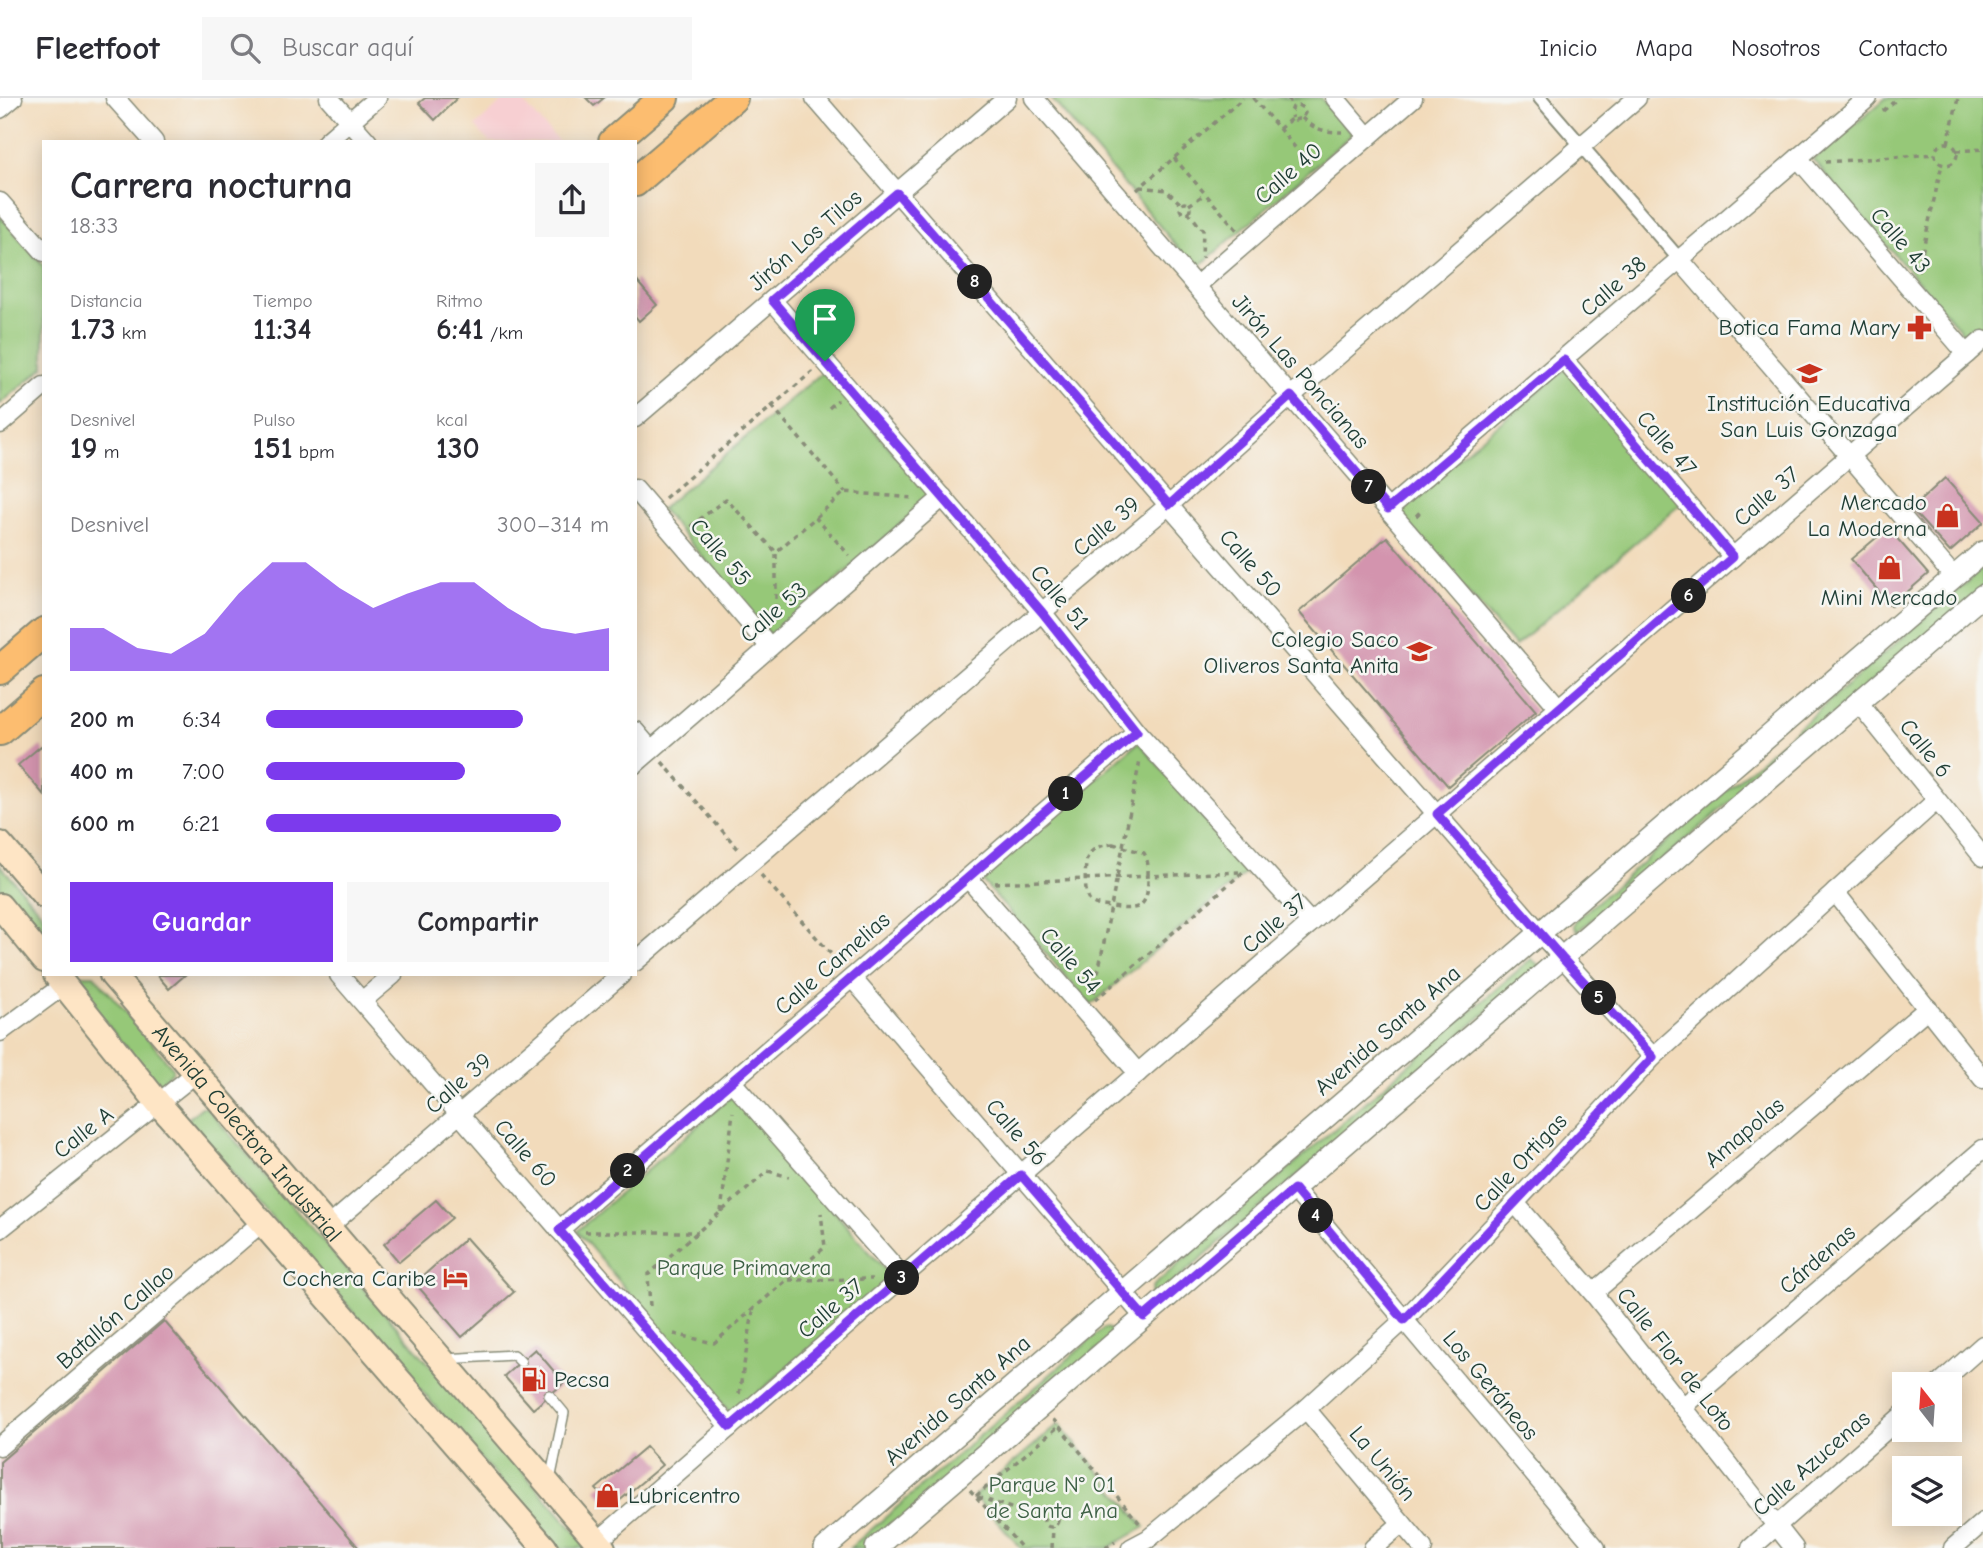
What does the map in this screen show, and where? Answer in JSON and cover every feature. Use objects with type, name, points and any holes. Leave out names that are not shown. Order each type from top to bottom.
[{"type":"main road","points":[[615,140],[664,98]]},
{"type":"main road","points":[[637,180],[733,98]]},
{"type":"main road","points":[[4,660],[42,633]]},
{"type":"main road","points":[[0,731],[42,695]]},
{"type":"main road","points":[[0,844],[42,893]]},
{"type":"main road","points":[[0,906],[42,958]]},
{"type":"main road","name":"Avenida Colectora Industrial","points":[[113,976],[600,1545]]},
{"type":"main road","name":"Avenida Colectora Industrial","points":[[60,980],[159,1104],[545,1548]]},
{"type":"street","points":[[0,109],[13,98]]},
{"type":"street","points":[[115,98],[152,140]]},
{"type":"street","points":[[329,98],[366,140]]},
{"type":"street","points":[[328,140],[377,98]]},
{"type":"street","name":"Calle 50","points":[[815,98],[1540,933],[1653,1057]]},
{"type":"street","name":"Jirón Los Tilos","points":[[637,416],[1007,98]]},
{"type":"street","name":"Jirón Las Poncianas","points":[[1034,98],[1559,708]]},
{"type":"street","points":[[1335,98],[1367,137]]},
{"type":"street","name":"Calle 40","points":[[1196,286],[1412,98]]},
{"type":"street","points":[[1540,98],[1954,577]]},
{"type":"street","name":"Calle 39","points":[[637,960],[1169,505],[1291,396],[1637,98]]},
{"type":"street","name":"Calle 38","points":[[1388,509],[1868,98]]},
{"type":"street","name":"Calle 43","points":[[1798,158],[1967,354]]},
{"type":"street","points":[[0,202],[42,250]]},
{"type":"street","name":"Calle 51","points":[[772,300],[825,361],[934,498],[1042,612],[1137,732],[1250,867],[1311,923]]},
{"type":"street","name":"Calle 37","points":[[600,1545],[730,1427],[1983,340]]},
{"type":"street","name":"Calle 47","points":[[1564,360],[1733,557]]},
{"type":"street","points":[[0,424],[42,388]]},
{"type":"street","name":"Calle 55","points":[[637,491],[776,642]]},
{"type":"street","name":"Calle 53","points":[[637,762],[776,642],[934,498]]},
{"type":"street","name":"Avenida Santa Ana","points":[[825,1548],[1983,552]]},
{"type":"street","points":[[876,1548],[1983,595]]},
{"type":"street","name":"Calle 6","points":[[1858,702],[1983,857]]},
{"type":"street","name":"Calle Camelias","points":[[559,1230],[1137,732]]},
{"type":"street","points":[[637,733],[651,750]]},
{"type":"street","name":"Calle Ortigas","points":[[1131,1548],[1148,1539],[1306,1409],[1404,1320],[1653,1057],[1937,800]]},
{"type":"street","name":"Calle 54","points":[[968,878],[1138,1073]]},
{"type":"street","points":[[1836,892],[1983,1079]]},
{"type":"street","name":"Calle 60","points":[[341,976],[730,1427]]},
{"type":"street","points":[[362,1001],[392,976]]},
{"type":"street","name":"Calle 39","points":[[328,1227],[620,976]]},
{"type":"street","name":"Calle 56","points":[[852,978],[1144,1317]]},
{"type":"street","points":[[0,1032],[60,980]]},
{"type":"street","name":"Amapolas","points":[[1593,1293],[1928,1009]]},
{"type":"street","name":"Calle A","points":[[0,1229],[196,1073]]},
{"type":"street","points":[[732,1082],[903,1277]]},
{"type":"street","name":"Cárdenas","points":[[1682,1407],[1983,1149]]},
{"type":"street","name":"Los Geráneos","points":[[1294,1189],[1596,1548]]},
{"type":"street","name":"Calle Flor de Loto","points":[[1516,1203],[1593,1293],[1794,1548]]},
{"type":"street","name":"Batallón Callao","points":[[0,1446],[261,1223]]},
{"type":"street","points":[[1952,1372],[1983,1345]]},
{"type":"street","name":"La Unión","points":[[1306,1409],[1423,1548]]},
{"type":"street","name":"Calle Azucenas","points":[[1751,1548],[1892,1424]]},
{"type":"street","points":[[1953,1548],[1983,1522]]},
{"type":"street","points":[[1373,1548],[1402,1523]]},
{"type":"lane","points":[[441,1359],[514,1356],[521,1362]]},
{"type":"lane","points":[[549,1395],[564,1413],[549,1485]]},
{"type":"path","points":[[1188,212],[1181,212],[1181,204],[1166,190],[1139,188],[1242,98]]},
{"type":"path","points":[[1253,98],[1310,165]]},
{"type":"path","points":[[1287,98],[1293,107]]},
{"type":"path","points":[[1948,143],[1958,98]]},
{"type":"path","points":[[1298,105],[1303,108],[1305,113],[1302,118],[1292,118],[1290,114],[1293,107],[1298,105]]},
{"type":"path","points":[[1279,129],[1292,118]]},
{"type":"path","points":[[1302,118],[1312,127],[1325,132],[1348,132]]},
{"type":"path","points":[[1948,143],[1956,151],[1983,149]]},
{"type":"path","points":[[1935,154],[1941,144],[1948,143]]},
{"type":"path","points":[[1942,164],[1953,162],[1956,151]]},
{"type":"path","points":[[1823,162],[1935,154]]},
{"type":"path","points":[[1917,271],[1942,164],[1935,154]]},
{"type":"path","points":[[1174,158],[1237,230]]},
{"type":"path","points":[[1202,260],[1203,230],[1188,212],[1189,205],[1205,194]]},
{"type":"path","points":[[1181,204],[1189,205]]},
{"type":"path","points":[[652,509],[825,361]]},
{"type":"path","points":[[829,408],[838,400],[830,390]]},
{"type":"path","points":[[772,406],[845,492]]},
{"type":"path","points":[[776,552],[845,492],[934,498]]},
{"type":"path","points":[[688,528],[726,499],[776,552],[776,642]]},
{"type":"path","points":[[815,517],[854,561]]},
{"type":"path","points":[[651,750],[852,978]]},
{"type":"path","points":[[1142,751],[1092,1002],[1250,867]]},
{"type":"path","points":[[1102,845],[1144,853],[1148,876],[1147,898],[1131,910],[1091,902],[1087,896],[1088,856],[1093,849],[1102,845]]},
{"type":"path","points":[[990,883],[1148,876],[1250,867]]},
{"type":"path","points":[[721,1212],[734,1106]]},
{"type":"path","points":[[650,1306],[648,1275],[768,1171],[798,1179]]},
{"type":"path","points":[[674,1334],[714,1343],[825,1247],[821,1205]]},
{"type":"path","points":[[585,1232],[698,1232]]},
{"type":"path","points":[[787,1280],[873,1279]]},
{"type":"path","points":[[739,1394],[753,1310]]},
{"type":"path","points":[[976,1496],[1059,1426],[1142,1527]]},
{"type":"path","points":[[976,1496],[1044,1519]]},
{"type":"path","points":[[976,1496],[1023,1548]]},
{"type":"path","points":[[1057,1516],[1065,1508]]},
{"type":"path","points":[[1048,1513],[1057,1516],[1058,1523],[1053,1527],[1046,1526],[1044,1519],[1048,1513]]},
{"type":"path","points":[[1052,1548],[1053,1527]]},
{"type":"shaded area","points":[[506,98],[520,98],[557,140],[487,140],[475,126]]},
{"type":"green space","points":[[1051,98],[1321,98],[1352,134],[1196,269]]},
{"type":"green space","points":[[1886,98],[1983,98],[1983,332],[1971,342],[1813,160]]},
{"type":"green space","points":[[0,216],[42,265],[42,369],[0,404]]},
{"type":"green space","points":[[1568,367],[1683,502],[1515,646],[1395,510]]},
{"type":"green space","points":[[823,372],[932,496],[772,637],[661,509]]},
{"type":"green space","points":[[1983,568],[1983,587],[1578,931],[1574,926],[1576,920]]},
{"type":"green space","points":[[1139,742],[1248,871],[1091,1005],[980,878]]},
{"type":"green space","points":[[0,865],[42,914],[42,944],[0,892]]},
{"type":"green space","points":[[1531,959],[1540,966],[1154,1299],[1151,1294],[1152,1287]]},
{"type":"green space","points":[[68,976],[95,976],[172,1067],[173,1071],[160,1084],[155,1084]]},
{"type":"green space","name":"Parque Primavera","points":[[733,1095],[892,1278],[732,1415],[577,1231]]},
{"type":"green space","points":[[202,1107],[206,1107],[589,1548],[558,1548],[189,1123],[189,1118]]},
{"type":"green space","points":[[1104,1328],[1114,1335],[871,1548],[850,1548]]},
{"type":"green space","name":"Parque N° 01 de Santa Ana","points":[[1059,1424],[1145,1527],[1108,1548],[1021,1548],[974,1496]]},
{"type":"building","points":[[425,98],[457,98],[435,120],[419,103]]},
{"type":"building","points":[[586,98],[604,98],[594,106]]},
{"type":"building","points":[[637,281],[657,305],[639,321],[637,318]]},
{"type":"building","name":"Mercado La Moderna","points":[[1945,478],[1983,521],[1950,552],[1911,509]]},
{"type":"building","name":"Mini Mercado","points":[[1888,528],[1928,574],[1891,606],[1851,559]]},
{"type":"building","points":[[1387,537],[1536,711],[1448,786],[1299,612]]},
{"type":"building","points":[[41,746],[42,793],[18,765]]},
{"type":"building","points":[[158,976],[184,976],[169,989]]},
{"type":"building","points":[[436,1200],[452,1218],[399,1262],[384,1244]]},
{"type":"building","name":"Cochera Caribe","points":[[466,1238],[514,1292],[462,1337],[415,1283]]},
{"type":"building","points":[[164,1321],[359,1548],[0,1548],[0,1462]]},
{"type":"building","name":"Pecsa","points":[[535,1349],[564,1383],[533,1409],[504,1376]]},
{"type":"building","points":[[646,1447],[662,1465],[612,1507],[596,1489]]},
{"type":"place","name":"Botica Fama Mary","points":[[1920,327]]},
{"type":"place","name":"Institución Educativa San Luis Gonzaga","points":[[1809,373]]},
{"type":"place","name":"Mercado La Moderna","points":[[1947,515]]},
{"type":"place","name":"Mini Mercado","points":[[1889,567]]},
{"type":"place","name":"Colegio Saco Oliveros Santa Anita","points":[[1419,652]]},
{"type":"place","name":"Cochera Caribe","points":[[456,1278]]},
{"type":"place","name":"Pecsa","points":[[534,1379]]},
{"type":"place","name":"Lubricentro","points":[[608,1495]]},
{"type":"route","points":[[897,193],[1169,505],[1291,396],[1388,509],[1564,360],[1733,557],[1437,814],[1562,958],[1653,1057],[1404,1320],[1294,1189],[1144,1317],[1021,1175],[730,1427],[559,1230],[1137,732],[1042,612],[825,361],[772,300],[897,193]]}]
